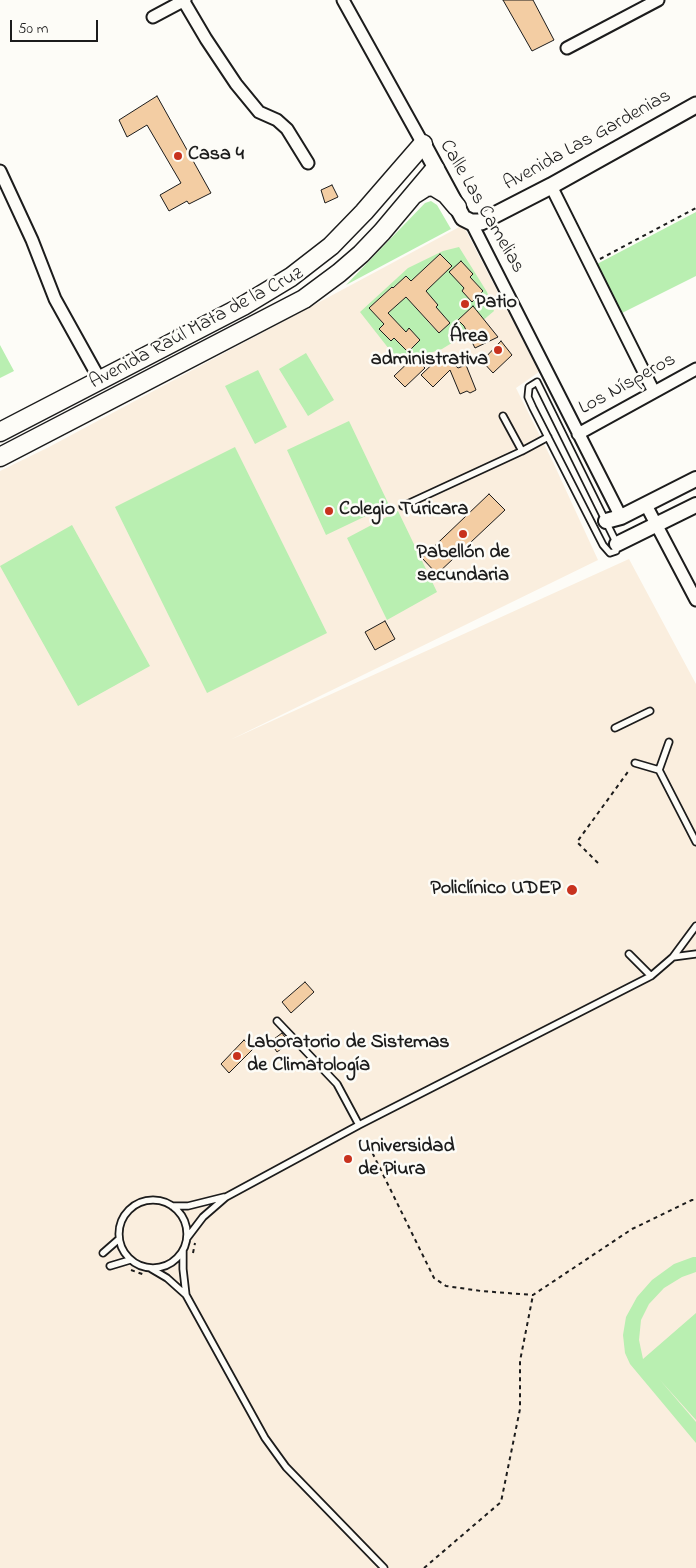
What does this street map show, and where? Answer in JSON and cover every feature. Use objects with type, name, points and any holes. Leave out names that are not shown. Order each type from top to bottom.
[{"type":"main road","name":"Avenida Las Gardenias","points":[[471,222],[481,222],[551,186],[696,105]]},
{"type":"main road","name":"Calle Las Camelias","points":[[423,144],[463,218],[471,222]]},
{"type":"main road","name":"Avenida Raúl Mata de la Cruz","points":[[0,432],[243,306],[291,277],[331,246],[364,212],[423,144]]},
{"type":"main road","name":"Avenida Raúl Mata de la Cruz","points":[[0,457],[304,299],[361,254],[436,169]]},
{"type":"main road","points":[[411,198],[422,189],[433,186],[446,194],[457,207]]},
{"type":"street","points":[[154,17],[184,0],[206,39],[245,96],[259,112],[277,120],[287,129],[308,164]]},
{"type":"street","name":"Calle Las Camelias","points":[[343,0],[423,144]]},
{"type":"street","points":[[568,48],[658,0]]},
{"type":"street","points":[[0,171],[32,240],[55,299],[100,380]]},
{"type":"street","points":[[551,186],[654,392]]},
{"type":"street","name":"Calle Las Camelias","points":[[471,222],[621,517]]},
{"type":"street","name":"Los Nísperos","points":[[578,434],[696,370]]},
{"type":"street","points":[[606,522],[621,517],[696,479]]},
{"type":"street","points":[[646,505],[696,600]]},
{"type":"street","points":[[617,544],[657,526],[696,505]]},
{"type":"lane","points":[[537,382],[606,522],[617,544],[616,552],[610,553],[603,545],[528,397],[530,387],[537,382]]},
{"type":"lane","points":[[503,416],[522,451]]},
{"type":"lane","points":[[402,506],[522,451],[548,437]]},
{"type":"lane","points":[[615,728],[650,711]]},
{"type":"lane","points":[[659,770],[669,742]]},
{"type":"lane","points":[[635,763],[659,770],[696,842]]},
{"type":"lane","points":[[186,1238],[203,1218],[226,1197],[359,1125],[651,976],[673,957],[696,926]]},
{"type":"lane","points":[[629,954],[651,976]]},
{"type":"lane","points":[[673,957],[696,954]]},
{"type":"lane","points":[[277,1021],[337,1084],[359,1125]]},
{"type":"lane","points":[[172,1206],[188,1206],[226,1197]]},
{"type":"lane","points":[[183,1249],[173,1262],[158,1268],[143,1267],[130,1260],[124,1254],[119,1239],[119,1229],[122,1220],[135,1205],[153,1200],[172,1206],[182,1216],[187,1231],[183,1249],[186,1295]]},
{"type":"lane","points":[[104,1253],[119,1239]]},
{"type":"lane","points":[[110,1266],[130,1260]]},
{"type":"lane","points":[[150,1268],[167,1278],[186,1295],[265,1438],[286,1468],[384,1568]]},
{"type":"path","points":[[589,265],[696,208]]},
{"type":"path","points":[[598,863],[577,842],[635,763]]},
{"type":"path","points":[[369,1146],[434,1278],[446,1286],[532,1295],[632,1229],[692,1200],[696,1200]]},
{"type":"path","points":[[192,1259],[194,1245],[198,1238]]},
{"type":"path","points":[[424,1568],[501,1502],[520,1409],[520,1361],[532,1295]]},
{"type":"shaded area","name":"Universidad de Piura","points":[[463,225],[539,372],[516,388],[553,462],[598,560],[230,740],[629,559],[696,684],[696,1568],[0,1568],[0,471],[49,447]]},
{"type":"green space","points":[[431,201],[437,205],[451,229],[346,285],[425,203]]},
{"type":"green space","points":[[696,212],[696,276],[622,313],[597,264]]},
{"type":"green space","name":"Patio","points":[[459,247],[487,292],[494,311],[468,333],[442,349],[400,363],[360,312],[408,268],[443,251]],"holes":[[[440,254],[451,266],[429,287],[418,275]],[[473,280],[483,291],[472,302],[462,291]],[[392,287],[403,299],[381,320],[369,308]],[[426,292],[438,305],[424,317],[413,304]],[[473,307],[483,318],[469,331],[458,320]],[[439,311],[450,323],[439,333],[428,322]],[[409,329],[420,340],[408,352],[397,341]]]},
{"type":"green space","points":[[0,345],[14,371],[0,378]]},
{"type":"green space","points":[[306,353],[334,400],[308,416],[279,369]]},
{"type":"green space","points":[[258,370],[287,427],[255,444],[225,386]]},
{"type":"green space","points":[[349,421],[389,505],[326,535],[287,450]]},
{"type":"green space","points":[[235,447],[327,633],[207,693],[115,507]]},
{"type":"green space","points":[[398,511],[437,592],[387,620],[347,538]]},
{"type":"green space","points":[[72,525],[150,666],[78,706],[0,566]]},
{"type":"green space","points":[[696,1257],[696,1272],[682,1277],[664,1288],[649,1304],[641,1320],[639,1340],[643,1359],[696,1313],[696,1420],[660,1380],[696,1422],[696,1443],[630,1364],[625,1353],[623,1335],[626,1317],[637,1297],[652,1280],[674,1264]]},
{"type":"building","points":[[503,0],[533,0],[554,40],[532,51]]},
{"type":"building","name":"Casa 4","points":[[157,96],[211,193],[189,204],[187,201],[169,211],[160,195],[181,183],[147,125],[127,137],[119,120]]},
{"type":"building","points":[[332,185],[338,197],[325,203],[321,190]]},
{"type":"building","points":[[440,254],[452,266],[426,291],[438,305],[436,307],[450,323],[439,333],[406,297],[388,313],[406,332],[409,328],[420,340],[408,352],[394,338],[391,341],[379,329],[384,324],[369,308],[406,276],[411,281]]},
{"type":"building","points":[[461,261],[473,274],[470,277],[483,291],[472,302],[462,291],[464,288],[449,272]]},
{"type":"building","points":[[473,306],[498,337],[475,348],[464,326],[458,320]]},
{"type":"building","points":[[501,341],[512,355],[493,373],[482,361]]},
{"type":"building","points":[[443,354],[458,368],[466,365],[476,390],[460,394],[450,370],[433,387],[421,375]]},
{"type":"building","points":[[414,357],[425,368],[405,387],[394,376]]},
{"type":"building","name":"Pabellón de secundaria","points":[[489,494],[505,510],[437,574],[422,558]]},
{"type":"building","points":[[385,621],[395,639],[375,650],[365,632]]},
{"type":"building","points":[[305,982],[314,992],[291,1013],[282,1002]]},
{"type":"building","points":[[282,1033],[289,1043],[277,1052],[270,1042]]},
{"type":"building","name":"Laboratorio de Sistemas de Climatología","points":[[244,1040],[253,1049],[229,1073],[221,1064]]},
{"type":"place","name":"Casa 4","points":[[178,156]]},
{"type":"place","name":"Patio","points":[[465,304]]},
{"type":"place","name":"Área administrativa","points":[[498,350]]},
{"type":"place","name":"Colegio Turicara","points":[[329,511]]},
{"type":"place","name":"Pabellón de secundaria","points":[[463,534]]},
{"type":"place","name":"Policlínico UDEP","points":[[572,890]]},
{"type":"place","name":"Laboratorio de Sistemas de Climatología","points":[[237,1056]]},
{"type":"place","name":"Universidad de Piura","points":[[348,1159]]}]
